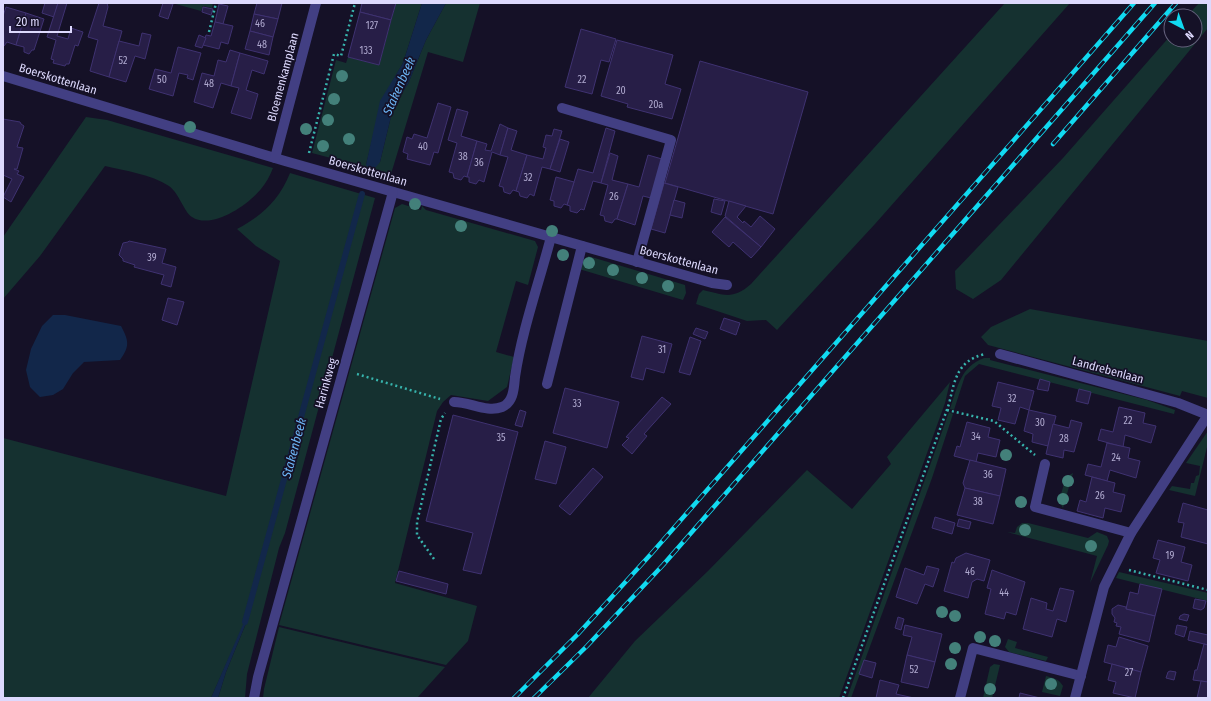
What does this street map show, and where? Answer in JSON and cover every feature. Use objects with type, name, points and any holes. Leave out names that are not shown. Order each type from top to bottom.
[{"type":"street","name":"Bloemenkamplaan","points":[[275,158],[316,3]]},
{"type":"street","name":"Boerskottenlaan","points":[[3,76],[306,167],[637,262],[712,283],[727,285]]},
{"type":"street","points":[[562,108],[671,140],[637,262]]},
{"type":"street","name":"Harinkweg","points":[[254,698],[258,677],[393,192]]},
{"type":"street","points":[[454,402],[463,402],[489,409],[503,406],[511,400],[514,391],[518,359],[551,237]]},
{"type":"street","points":[[547,384],[582,246]]},
{"type":"street","name":"Landrebenlaan","points":[[1000,354],[1178,403],[1208,415],[1131,533],[1104,587],[1075,698]]},
{"type":"street","points":[[1045,464],[1035,507],[1131,533]]},
{"type":"street","points":[[960,698],[973,648],[1081,676]]},
{"type":"path","points":[[209,32],[216,3]]},
{"type":"path","points":[[306,167],[334,54],[341,56],[355,3]]},
{"type":"path","points":[[843,698],[947,410],[956,377],[963,364],[975,356],[987,353],[1000,354]]},
{"type":"path","points":[[344,370],[454,402],[446,410],[441,419],[417,522],[417,535],[434,559]]},
{"type":"path","points":[[947,410],[994,422],[1045,464]]},
{"type":"path","points":[[1114,567],[1208,590]]},
{"type":"green space","points":[[172,3],[213,3],[212,8],[203,6],[201,11]]},
{"type":"green space","points":[[396,3],[422,3],[403,63],[393,80],[373,136],[366,165],[380,162],[394,104],[408,84],[426,40],[446,3],[480,3],[463,62],[428,52],[391,174],[312,153],[336,60],[346,63],[348,57],[379,65]]},
{"type":"green space","points":[[1005,3],[1070,3],[875,224],[777,330],[766,320],[747,321],[696,304],[699,294],[703,290],[728,295],[739,292],[751,284]]},
{"type":"green space","points":[[1199,3],[1208,3],[1208,28],[1203,34],[1203,8],[1194,8]]},
{"type":"green space","points":[[1163,44],[1163,48],[1192,48],[1001,280],[973,299],[956,289],[955,271],[1063,158]]},
{"type":"green space","points":[[86,117],[107,120],[273,168],[263,187],[248,202],[229,214],[219,218],[200,220],[189,215],[173,189],[162,182],[138,173],[105,166],[40,256],[3,299],[3,237]]},
{"type":"green space","points":[[290,173],[375,198],[285,533],[279,548],[247,674],[245,698],[218,698],[226,672],[249,616],[248,615],[211,698],[3,698],[3,438],[226,496],[280,261],[256,246],[237,229],[255,218],[269,206],[281,191]]},
{"type":"green space","points":[[402,204],[421,210],[422,206],[426,210],[535,241],[538,247],[528,285],[516,281],[496,352],[514,357],[507,387],[488,401],[451,395],[443,402],[437,411],[395,583],[477,606],[468,641],[446,665],[279,625],[395,208]]},
{"type":"green space","points":[[588,256],[685,285],[686,293],[683,300],[579,269],[581,261],[588,259]]},
{"type":"green space","points":[[1030,309],[1208,341],[1208,398],[1182,391],[1180,396],[988,345],[981,337],[991,327]]},
{"type":"green space","points":[[984,358],[990,358],[990,360],[1147,400],[1175,410],[1174,414],[979,364],[965,376],[954,410],[950,409],[958,386],[965,372],[970,366]]},
{"type":"green space","points":[[950,382],[945,403],[839,698],[588,698],[635,641],[708,571],[807,470],[852,509],[891,464],[887,457]]},
{"type":"green space","points":[[949,412],[953,414],[932,478],[851,698],[847,698]]},
{"type":"green space","points":[[1208,431],[1208,443],[1195,496],[1169,490],[1172,486],[1190,489],[1191,483],[1194,483],[1196,476],[1199,475],[1200,466],[1186,463]]},
{"type":"green space","points":[[1073,473],[1063,508],[1059,501],[1066,477]]},
{"type":"green space","points":[[1022,523],[1028,523],[1088,538],[1097,532],[1107,536],[1109,541],[1108,545],[1090,583],[1097,556],[1007,532],[1015,533],[1017,527]]},
{"type":"green space","points":[[1119,572],[1208,593],[1208,601],[1116,578]]},
{"type":"green space","points":[[279,627],[445,667],[417,698],[263,698]]},
{"type":"green space","points":[[1008,639],[1017,642],[1015,648],[1048,657],[1046,661],[1009,652],[1005,647]]},
{"type":"green space","points":[[994,664],[1000,665],[992,698],[983,698],[990,667]]},
{"type":"green space","points":[[1046,676],[1056,679],[1063,686],[1060,696],[1042,692]]},
{"type":"water","points":[[422,3],[446,3],[426,40],[408,84],[394,104],[380,162],[376,167],[370,169],[366,165],[380,101],[403,63]]},
{"type":"water","points":[[53,315],[65,315],[121,326],[126,336],[127,347],[120,360],[84,362],[73,373],[63,389],[53,395],[40,397],[30,387],[26,370],[31,349],[42,326]]},
{"type":"water","points":[[247,615],[249,616],[226,672],[218,698],[211,698]]},
{"type":"building","points":[[45,3],[58,3],[54,17],[42,13]]},
{"type":"building","points":[[58,3],[67,3],[57,36],[68,39],[71,28],[83,32],[78,46],[75,45],[69,64],[66,64],[65,66],[53,63],[54,60],[51,59],[56,40],[47,37]]},
{"type":"building","points":[[99,3],[107,3],[108,7],[103,26],[122,31],[109,77],[90,71],[98,40],[88,37]]},
{"type":"building","points":[[163,3],[173,4],[168,19],[159,16]]},
{"type":"building","points":[[257,3],[282,3],[278,19],[254,14]]},
{"type":"building","points":[[362,3],[396,3],[391,20],[360,12]]},
{"type":"building","points":[[219,4],[228,6],[223,24],[215,22]]},
{"type":"building","points":[[6,7],[26,13],[16,45],[7,42],[4,46],[3,16]]},
{"type":"building","points":[[203,7],[213,9],[211,15],[202,12]]},
{"type":"building","points":[[360,12],[391,20],[379,65],[348,57]]},
{"type":"building","points":[[26,13],[44,19],[34,50],[32,50],[29,54],[24,52],[24,47],[16,45]]},
{"type":"building","points":[[254,14],[278,19],[273,37],[250,31]]},
{"type":"building","points":[[215,22],[233,26],[228,44],[221,42],[219,49],[203,45],[206,35],[211,36]]},
{"type":"building","points":[[581,29],[616,39],[609,62],[601,60],[592,94],[565,87]]},
{"type":"building","points":[[250,31],[273,37],[269,55],[245,49]]},
{"type":"building","points":[[142,33],[151,35],[145,59],[135,56],[126,82],[109,77],[119,41],[139,46]]},
{"type":"building","points":[[199,35],[206,38],[202,48],[195,46]]},
{"type":"building","points":[[617,40],[673,55],[665,84],[681,89],[672,119],[627,107],[628,104],[601,96]]},
{"type":"building","points":[[178,47],[201,53],[193,80],[187,78],[188,75],[179,73],[173,96],[149,89],[155,69],[171,73]]},
{"type":"building","points":[[230,50],[240,53],[231,86],[221,83],[213,108],[194,102],[202,73],[214,76],[218,60],[226,62]]},
{"type":"building","points":[[240,53],[268,61],[264,74],[252,70],[246,90],[258,94],[251,119],[231,113],[239,88],[231,86]]},
{"type":"building","points":[[700,61],[808,92],[773,214],[665,183]]},
{"type":"building","points":[[438,103],[451,107],[438,153],[434,152],[430,165],[407,159],[408,154],[403,152],[407,137],[412,139],[414,134],[427,138]]},
{"type":"building","points":[[457,109],[468,112],[461,136],[477,141],[467,177],[464,176],[461,180],[454,178],[453,173],[449,172],[457,143],[448,140]]},
{"type":"building","points":[[3,119],[20,122],[24,126],[17,147],[23,148],[17,169],[14,169],[19,171],[17,174],[24,177],[11,202],[3,197],[12,179],[3,175]]},
{"type":"building","points":[[500,124],[508,128],[500,155],[492,152],[484,182],[479,180],[476,184],[469,182],[469,177],[467,177],[477,141],[487,144],[485,150],[491,151]]},
{"type":"building","points":[[508,128],[517,131],[511,150],[527,155],[516,191],[513,190],[510,194],[504,192],[503,187],[499,186],[508,157],[500,155]]},
{"type":"building","points":[[606,128],[615,131],[601,183],[593,181],[584,210],[581,209],[577,213],[570,211],[570,206],[567,205],[578,169],[593,173]]},
{"type":"building","points":[[554,129],[562,131],[550,169],[542,167],[534,196],[530,194],[527,198],[520,196],[519,192],[516,191],[527,155],[543,159],[546,148],[543,147],[546,135],[552,136]]},
{"type":"building","points":[[560,139],[569,142],[560,172],[550,169]]},
{"type":"building","points":[[610,153],[618,156],[612,180],[628,184],[617,219],[615,219],[612,223],[605,221],[604,216],[600,215],[608,185],[601,183]]},
{"type":"building","points":[[648,155],[662,159],[651,198],[643,196],[635,225],[617,219],[628,184],[639,187]]},
{"type":"building","points":[[556,177],[574,182],[567,205],[564,204],[561,208],[554,206],[554,201],[550,200]]},
{"type":"building","points":[[664,183],[678,187],[665,233],[651,229]]},
{"type":"building","points":[[714,199],[725,201],[721,215],[711,212]]},
{"type":"building","points":[[674,200],[685,203],[682,218],[670,215]]},
{"type":"building","points":[[729,201],[746,206],[737,217],[743,223],[744,221],[751,227],[760,216],[775,229],[761,247],[725,216]]},
{"type":"building","points":[[725,217],[761,247],[751,258],[733,242],[729,247],[712,232]]},
{"type":"building","points":[[129,241],[166,249],[162,263],[176,267],[171,287],[161,284],[164,275],[134,267],[135,265],[123,261],[119,255],[123,243]]},
{"type":"building","points":[[168,298],[184,302],[177,325],[162,320]]},
{"type":"building","points":[[724,318],[740,323],[736,335],[720,329]]},
{"type":"building","points":[[696,328],[708,332],[705,339],[693,334]]},
{"type":"building","points":[[642,336],[672,344],[664,373],[646,368],[643,380],[631,377]]},
{"type":"building","points":[[690,337],[701,341],[690,375],[679,372]]},
{"type":"building","points":[[1040,379],[1050,382],[1048,391],[1037,389]]},
{"type":"building","points":[[998,382],[1034,391],[1029,410],[1020,407],[1015,424],[998,420],[1001,408],[992,406]]},
{"type":"building","points":[[565,388],[619,402],[607,448],[553,433]]},
{"type":"building","points":[[1079,389],[1091,392],[1088,404],[1076,401]]},
{"type":"building","points":[[662,397],[671,404],[644,434],[647,436],[632,454],[622,445],[629,438],[626,437]]},
{"type":"building","points":[[1119,407],[1145,413],[1143,423],[1156,426],[1151,443],[1125,435],[1123,447],[1098,440],[1101,429],[1113,432]]},
{"type":"building","points":[[520,410],[526,412],[522,427],[515,425]]},
{"type":"building","points":[[1029,410],[1056,416],[1048,446],[1032,442],[1033,434],[1024,431]]},
{"type":"building","points":[[453,415],[518,432],[481,574],[463,570],[473,533],[426,521]]},
{"type":"building","points":[[1071,420],[1082,423],[1074,452],[1064,450],[1063,458],[1046,454],[1053,424],[1069,428]]},
{"type":"building","points":[[967,422],[990,428],[988,437],[1000,440],[996,457],[978,453],[976,462],[954,456],[957,446],[960,447]]},
{"type":"building","points":[[545,441],[566,447],[556,484],[535,479]]},
{"type":"building","points":[[1107,443],[1130,448],[1128,458],[1140,461],[1136,478],[1110,470],[1107,481],[1085,475],[1088,464],[1101,467]]},
{"type":"building","points":[[970,460],[1006,469],[1000,496],[965,488],[963,483]]},
{"type":"building","points":[[593,468],[603,477],[570,515],[559,506]]},
{"type":"building","points":[[1092,477],[1115,483],[1113,492],[1125,495],[1121,512],[1105,508],[1103,518],[1077,511],[1080,500],[1086,502]]},
{"type":"building","points":[[965,488],[1000,496],[993,524],[957,515]]},
{"type":"building","points":[[1183,503],[1208,510],[1208,544],[1181,537],[1184,523],[1178,522]]},
{"type":"building","points":[[935,517],[955,523],[952,534],[932,528]]},
{"type":"building","points":[[959,519],[971,522],[969,529],[957,526]]},
{"type":"building","points":[[1158,540],[1185,547],[1181,562],[1192,565],[1188,581],[1156,573],[1160,560],[1153,558]]},
{"type":"building","points":[[966,553],[990,560],[984,581],[977,579],[972,582],[968,598],[944,591],[952,562],[954,563],[956,558]]},
{"type":"building","points":[[927,566],[939,569],[933,587],[925,584],[917,604],[896,597],[905,568],[924,575]]},
{"type":"building","points":[[992,570],[1025,582],[1016,615],[1006,612],[1004,619],[985,614],[991,589],[987,588]]},
{"type":"building","points":[[399,571],[448,584],[446,594],[396,581]]},
{"type":"building","points":[[1140,584],[1162,589],[1155,616],[1126,609],[1130,592],[1138,594]]},
{"type":"building","points":[[1060,588],[1074,591],[1066,622],[1057,619],[1052,637],[1023,629],[1031,598],[1047,603],[1046,609],[1053,611]]},
{"type":"building","points":[[1195,599],[1206,601],[1204,608],[1201,610],[1193,608]]},
{"type":"building","points":[[1118,605],[1126,607],[1126,609],[1155,616],[1149,642],[1119,634],[1121,627],[1116,626],[1117,623],[1114,622],[1115,618],[1112,614],[1112,609]]},
{"type":"building","points":[[1184,614],[1189,615],[1187,621],[1179,619],[1180,616]]},
{"type":"building","points":[[898,617],[904,619],[901,630],[895,628]]},
{"type":"building","points":[[905,625],[942,634],[935,662],[907,655],[912,637],[903,635]]},
{"type":"building","points":[[1177,625],[1187,627],[1184,637],[1175,634]]},
{"type":"building","points":[[1190,631],[1208,635],[1208,645],[1188,640]]},
{"type":"building","points":[[1119,637],[1148,646],[1141,672],[1104,662],[1108,645],[1116,647]]},
{"type":"building","points":[[1204,644],[1208,645],[1208,682],[1193,680]]},
{"type":"building","points":[[907,655],[935,662],[928,688],[901,682]]},
{"type":"building","points":[[864,660],[876,663],[872,678],[859,674]]},
{"type":"building","points":[[1112,664],[1141,672],[1135,698],[1113,693],[1116,682],[1108,680]]},
{"type":"building","points":[[1168,672],[1176,672],[1174,680],[1166,678]]},
{"type":"building","points":[[880,680],[899,685],[896,694],[914,698],[876,698]]},
{"type":"building","points":[[1201,681],[1208,682],[1208,698],[1197,698]]},
{"type":"building","points":[[1020,693],[1040,698],[1019,698]]},
{"type":"waterway","name":"Stakenbeek","points":[[245,622],[362,194]]},
{"type":"railway","points":[[514,698],[578,634],[651,554],[1134,3]]},
{"type":"railway","points":[[534,698],[587,646],[663,565],[1155,3]]},
{"type":"railway","points":[[1053,144],[1176,3]]}]
